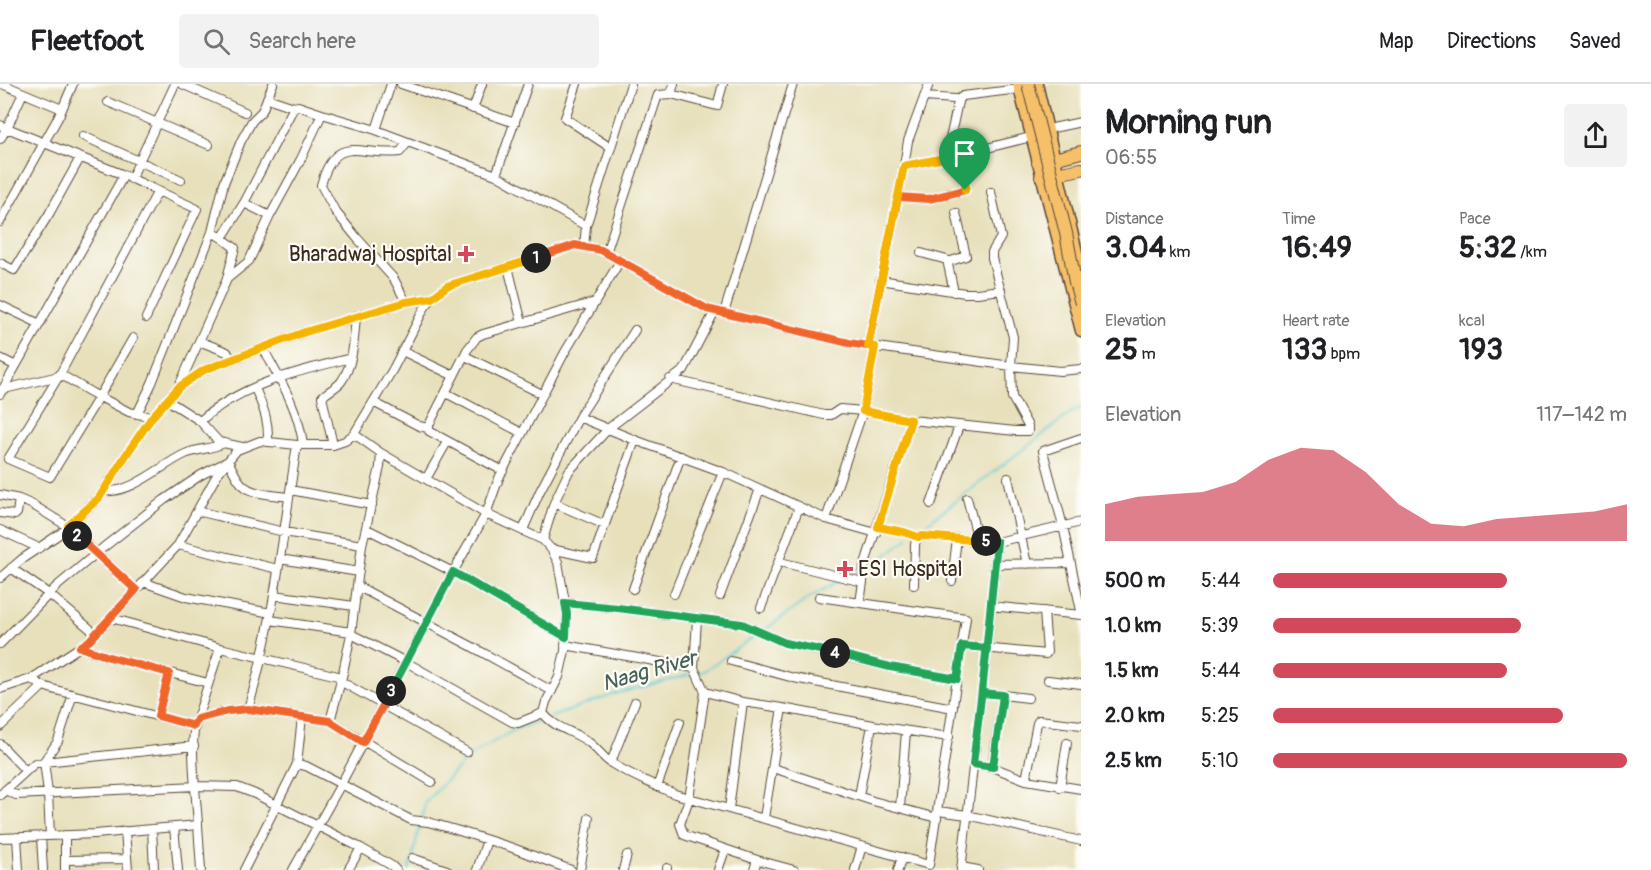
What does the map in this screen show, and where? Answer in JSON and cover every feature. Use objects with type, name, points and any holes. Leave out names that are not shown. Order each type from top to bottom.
[{"type":"highway","points":[[1022,86],[1066,233],[1081,303]]},
{"type":"highway","points":[[1038,163],[1081,152]]},
{"type":"highway","points":[[1041,177],[1081,169]]},
{"type":"main road","points":[[1037,84],[1081,269]]},
{"type":"main road","points":[[1022,86],[1031,137],[1081,332]]},
{"type":"street","points":[[2,84],[62,110]]},
{"type":"street","points":[[0,222],[62,110],[73,84]]},
{"type":"street","points":[[1,391],[139,162],[175,84]]},
{"type":"street","points":[[182,84],[245,112]]},
{"type":"street","points":[[137,414],[152,383],[213,232],[224,183],[241,141],[252,121],[262,111],[273,84]]},
{"type":"street","points":[[376,129],[392,84]]},
{"type":"street","points":[[400,84],[515,123]]},
{"type":"street","points":[[430,94],[434,84]]},
{"type":"street","points":[[473,109],[482,84]]},
{"type":"street","points":[[496,175],[528,84]]},
{"type":"street","points":[[577,84],[565,118],[611,148]]},
{"type":"street","points":[[584,246],[586,226],[632,84]]},
{"type":"street","points":[[671,94],[675,84]]},
{"type":"street","points":[[606,253],[658,95],[671,94],[717,106],[723,84]]},
{"type":"street","points":[[543,540],[554,502],[569,471],[609,428],[684,370],[719,312],[793,84]]},
{"type":"street","points":[[826,519],[863,411],[880,280],[908,141],[929,84]]},
{"type":"street","points":[[924,97],[957,100],[963,96],[1022,86]]},
{"type":"street","points":[[0,139],[3,126],[23,93]]},
{"type":"street","points":[[267,98],[376,129],[496,175],[586,226]]},
{"type":"street","points":[[946,157],[958,105],[957,100]]},
{"type":"street","points":[[108,102],[209,145]]},
{"type":"street","points":[[222,238],[244,202],[294,107]]},
{"type":"street","points":[[227,279],[249,261],[322,114]]},
{"type":"street","points":[[1048,129],[1081,122]]},
{"type":"street","points":[[3,126],[128,177],[197,209],[146,318]]},
{"type":"street","points":[[83,136],[181,180]]},
{"type":"street","points":[[904,166],[1031,137]]},
{"type":"street","points":[[406,302],[394,279],[335,211],[321,186],[330,163],[341,152],[400,152],[408,142]]},
{"type":"street","points":[[898,197],[929,199],[965,190],[959,155]]},
{"type":"street","points":[[0,263],[14,270],[81,158]]},
{"type":"street","points":[[133,338],[50,477],[8,459],[59,376],[158,191]]},
{"type":"street","points":[[670,379],[824,415],[831,415],[840,409],[960,426],[1028,431],[1028,426],[1012,397],[1013,337],[992,258],[992,252],[1001,237],[991,192]]},
{"type":"street","points":[[244,202],[270,216]]},
{"type":"street","points":[[948,262],[966,256],[956,213]]},
{"type":"street","points":[[179,387],[227,279],[235,248],[213,232]]},
{"type":"street","points":[[0,689],[31,679],[96,634],[178,544],[218,473],[237,450],[260,441],[300,445],[333,445],[345,441],[354,434],[425,307],[447,286],[575,245],[601,250],[707,309],[719,312],[849,343],[1011,366],[1060,371],[1081,369]]},
{"type":"street","points":[[921,253],[945,259],[948,262],[954,292]]},
{"type":"street","points":[[293,870],[486,514],[502,471],[542,394],[620,261]]},
{"type":"street","points":[[508,267],[522,323]]},
{"type":"street","points":[[880,280],[977,294],[1001,290]]},
{"type":"street","points":[[96,634],[49,594],[4,572],[61,533],[99,498],[152,417],[179,387],[204,370],[305,332],[406,302],[432,298]]},
{"type":"street","points":[[428,428],[477,337],[595,302]]},
{"type":"street","points":[[0,305],[40,324]]},
{"type":"street","points":[[333,445],[322,397],[341,382],[345,374],[351,358],[356,316]]},
{"type":"street","points":[[524,530],[540,490],[579,417],[634,330]]},
{"type":"street","points":[[199,341],[227,352],[232,360]]},
{"type":"street","points":[[248,709],[270,617],[301,428],[297,414],[263,348]]},
{"type":"street","points":[[402,351],[454,376]]},
{"type":"street","points":[[465,356],[542,394]]},
{"type":"street","points":[[0,358],[16,366]]},
{"type":"street","points":[[200,421],[212,411],[255,388],[306,369],[351,358]]},
{"type":"street","points":[[1,391],[59,376],[66,377],[129,412],[152,417]]},
{"type":"street","points":[[255,388],[269,425],[268,442]]},
{"type":"street","points":[[446,393],[522,433]]},
{"type":"street","points":[[167,400],[200,421],[222,444]]},
{"type":"street","points":[[373,402],[415,424],[428,428],[431,433],[502,471]]},
{"type":"street","points":[[579,417],[723,472],[826,519],[877,530],[904,532],[916,537],[997,542],[1081,522]]},
{"type":"street","points":[[860,603],[864,567],[911,420]]},
{"type":"street","points":[[931,504],[960,426]]},
{"type":"street","points":[[354,434],[381,453],[486,514],[543,540],[551,549],[558,562],[567,614],[559,677],[546,702],[545,716]]},
{"type":"street","points":[[991,606],[1081,613],[1063,526],[1043,451],[1081,438]]},
{"type":"street","points":[[551,549],[593,558],[635,440]]},
{"type":"street","points":[[426,479],[447,442]]},
{"type":"street","points":[[104,491],[124,489],[182,455],[222,444],[243,448]]},
{"type":"street","points":[[330,721],[351,633],[362,545],[380,467],[381,453]]},
{"type":"street","points":[[633,590],[681,456]]},
{"type":"street","points":[[228,461],[236,477],[246,488],[372,505]]},
{"type":"street","points":[[0,644],[49,594],[104,547],[164,500],[201,475],[228,461]]},
{"type":"street","points":[[674,594],[723,472]]},
{"type":"street","points":[[1008,478],[1027,564]]},
{"type":"street","points":[[720,596],[760,489]]},
{"type":"street","points":[[0,495],[19,499],[68,526],[136,590]]},
{"type":"street","points":[[968,498],[978,540]]},
{"type":"street","points":[[0,513],[15,516],[19,499]]},
{"type":"street","points":[[554,502],[605,525]]},
{"type":"street","points":[[761,608],[799,507]]},
{"type":"street","points":[[197,511],[284,532],[362,545]]},
{"type":"street","points":[[366,529],[453,572],[565,641],[695,670]]},
{"type":"street","points":[[0,530],[39,548]]},
{"type":"street","points":[[914,585],[916,537]]},
{"type":"street","points":[[952,580],[957,538]]},
{"type":"street","points":[[978,870],[961,868],[997,542]]},
{"type":"street","points":[[178,544],[278,569]]},
{"type":"street","points":[[280,559],[359,572]]},
{"type":"street","points":[[780,562],[863,582]]},
{"type":"street","points":[[994,564],[1071,563]]},
{"type":"street","points":[[143,582],[186,597],[351,633],[515,723],[545,716],[564,730],[587,741],[611,762],[675,794],[902,857],[929,867],[966,618],[819,597]]},
{"type":"street","points":[[357,586],[552,691]]},
{"type":"street","points":[[274,595],[354,606]]},
{"type":"street","points":[[565,603],[742,624],[785,643],[890,667],[957,679]]},
{"type":"street","points":[[962,646],[1046,654],[1044,611]]},
{"type":"street","points":[[111,618],[341,679],[467,752]]},
{"type":"street","points":[[697,619],[695,670],[704,690],[689,799],[680,824],[684,835],[725,850],[794,870]]},
{"type":"street","points":[[80,647],[208,683]]},
{"type":"street","points":[[201,870],[194,746],[196,722],[220,648]]},
{"type":"street","points":[[731,661],[794,678],[953,708]]},
{"type":"street","points":[[158,716],[169,673]]},
{"type":"street","points":[[31,679],[43,686],[73,694],[158,716],[196,722],[228,711],[248,709],[330,721],[432,782]]},
{"type":"street","points":[[1048,680],[1081,684]]},
{"type":"street","points":[[0,727],[43,686]]},
{"type":"street","points":[[704,690],[743,702],[949,737]]},
{"type":"street","points":[[982,693],[1028,698]]},
{"type":"street","points":[[43,870],[48,793],[44,761],[58,741],[73,694]]},
{"type":"street","points":[[993,767],[1003,695]]},
{"type":"street","points":[[611,762],[635,702]]},
{"type":"street","points":[[729,808],[743,702]]},
{"type":"street","points":[[764,818],[782,708]]},
{"type":"street","points":[[244,870],[297,764],[302,717]]},
{"type":"street","points":[[1026,780],[1039,720],[1081,725]]},
{"type":"street","points":[[657,786],[680,722]]},
{"type":"street","points":[[859,796],[872,725]]},
{"type":"street","points":[[900,808],[906,731]]},
{"type":"street","points":[[1060,787],[1067,743]]},
{"type":"street","points":[[0,744],[26,771]]},
{"type":"street","points":[[2,793],[35,763],[194,746]]},
{"type":"street","points":[[297,764],[306,766],[415,821],[428,822],[487,840],[571,870]]},
{"type":"street","points":[[973,764],[993,767],[1026,780],[1081,789]]},
{"type":"street","points":[[773,768],[900,808],[938,814],[967,815],[1081,841]]},
{"type":"street","points":[[2,793],[16,795],[196,786],[237,787],[360,848],[396,870]]},
{"type":"street","points":[[580,870],[589,818]]},
{"type":"street","points":[[0,838],[198,825]]},
{"type":"street","points":[[174,827],[178,870]]},
{"type":"street","points":[[152,829],[154,870]]},
{"type":"street","points":[[125,831],[128,870]]},
{"type":"street","points":[[65,835],[65,870]]},
{"type":"street","points":[[17,837],[19,870]]},
{"type":"street","points":[[477,870],[487,840]]},
{"type":"street","points":[[855,870],[862,846]]},
{"type":"street","points":[[348,870],[360,848]]},
{"type":"street","points":[[718,870],[725,850]]},
{"type":"street","points":[[623,870],[627,855]]},
{"type":"street","points":[[898,870],[902,857]]},
{"type":"street","points":[[412,858],[447,870]]},
{"type":"street","points":[[65,860],[128,859]]},
{"type":"street","points":[[753,870],[757,860]]},
{"type":"waterway","name":"Naag River","points":[[914,533],[1072,412],[1081,408]]},
{"type":"waterway","name":"Naag River","points":[[867,566],[909,537]]},
{"type":"waterway","name":"Naag River","points":[[849,576],[862,569]]},
{"type":"waterway","name":"Naag River","points":[[763,631],[812,596],[841,580]]},
{"type":"waterway","name":"Naag River","points":[[551,717],[615,694],[704,671],[758,634]]},
{"type":"waterway","name":"Naag River","points":[[422,818],[425,803],[469,756],[516,729],[546,719]]},
{"type":"waterway","name":"Naag River","points":[[413,856],[420,823]]},
{"type":"waterway","name":"Naag River","points":[[409,870],[411,861]]},
{"type":"place","name":"Bharadwaj Hospital","points":[[466,254]]},
{"type":"place","name":"ESI Hospital","points":[[845,569]]},
{"type":"route","points":[[965,190],[929,199],[898,197],[868,346],[707,309],[601,250],[575,245],[447,286],[432,298],[406,302],[305,332],[204,370],[179,387],[152,417],[99,498],[68,526],[136,590],[89,641],[80,647],[169,673],[158,716],[194,726],[197,719],[228,711],[248,709],[330,721],[363,742],[453,572],[566,637],[565,603],[742,624],[785,643],[890,667],[957,679],[962,646],[987,648],[973,764],[993,767],[1003,695],[982,693],[987,648],[997,542],[918,537],[878,527],[911,420],[863,411],[875,347],[868,346],[904,166],[959,155],[965,190]]}]
